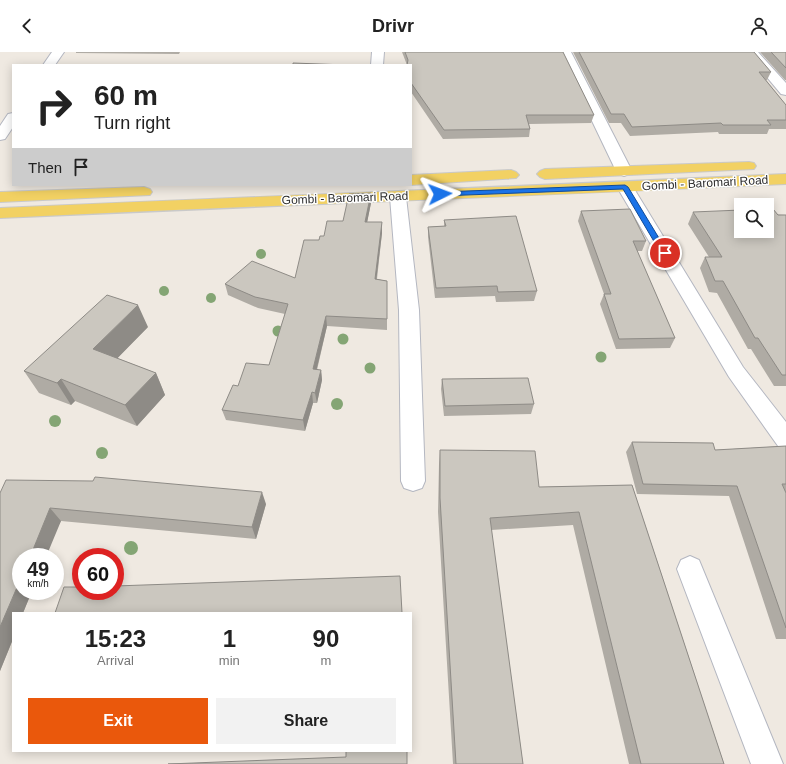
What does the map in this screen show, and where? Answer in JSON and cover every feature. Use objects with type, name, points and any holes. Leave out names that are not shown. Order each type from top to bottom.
[{"type":"main road","name":"Gombi - Baromari Road","points":[[0,213],[298,199],[398,197],[495,191],[762,166]]},
{"type":"main road","name":"Gombi - Baromari Road","points":[[412,180],[624,179],[784,170]]},
{"type":"main road","name":"Gombi - Baromari Road","points":[[0,197],[272,186]]},
{"type":"street","points":[[50,64],[58,52]]},
{"type":"street","points":[[377,64],[378,52]]},
{"type":"street","points":[[566,52],[624,179],[736,372],[786,439]]},
{"type":"street","points":[[752,52],[786,91]]},
{"type":"street","points":[[0,136],[12,118]]},
{"type":"street","points":[[398,197],[409,310],[413,481]]},
{"type":"street","points":[[690,569],[767,764]]},
{"type":"building","points":[[405,52],[563,52],[594,115],[526,115],[530,129],[444,130],[412,84],[412,64],[407,64],[408,60]]},
{"type":"building","points":[[579,52],[754,52],[771,72],[759,72],[786,105],[786,120],[767,120],[771,125],[723,125],[721,123],[632,127],[624,114],[611,114]]},
{"type":"building","points":[[771,52],[786,52],[786,68]]},
{"type":"building","points":[[293,63],[320,64],[293,64]]},
{"type":"building","points":[[371,193],[365,222],[382,222],[375,279],[387,281],[387,319],[326,316],[313,369],[321,370],[315,393],[312,392],[303,420],[222,410],[233,385],[238,386],[246,363],[269,365],[288,304],[255,297],[225,284],[252,261],[295,278],[304,240],[319,240],[320,236],[324,236],[327,221],[343,221],[349,194]]},
{"type":"building","points":[[630,209],[646,241],[633,241],[675,338],[619,339],[604,294],[611,294],[581,211]]},
{"type":"building","points":[[734,210],[734,238],[774,238],[774,210],[778,215],[786,215],[786,375],[782,375],[758,338],[755,338],[723,281],[715,281],[705,257],[722,257],[693,212]]},
{"type":"building","points":[[516,216],[537,291],[498,292],[497,286],[436,288],[428,227],[446,226],[444,220]]},
{"type":"building","points":[[107,295],[138,305],[93,349],[156,373],[125,405],[61,379],[57,383],[24,371]]},
{"type":"building","points":[[528,378],[534,404],[445,406],[442,379]]},
{"type":"building","points":[[632,442],[713,443],[715,450],[786,446],[786,484],[782,484],[786,493],[786,628],[737,486],[643,484]]},
{"type":"building","points":[[440,450],[535,451],[539,487],[632,485],[724,764],[641,764],[579,512],[490,518],[523,764],[456,764],[440,498]]},
{"type":"building","points":[[95,477],[262,492],[252,527],[50,508],[34,548],[12,548],[12,599],[0,627],[0,493],[6,480],[93,481]]},
{"type":"building","points":[[400,576],[402,612],[55,612],[60,600],[64,600],[64,587],[72,587],[72,600],[124,600],[124,586]]},
{"type":"building","points":[[346,752],[407,752],[407,764],[168,764],[346,757]]},
{"type":"route","points":[[440,194],[564,188],[625,187],[665,253]]}]
